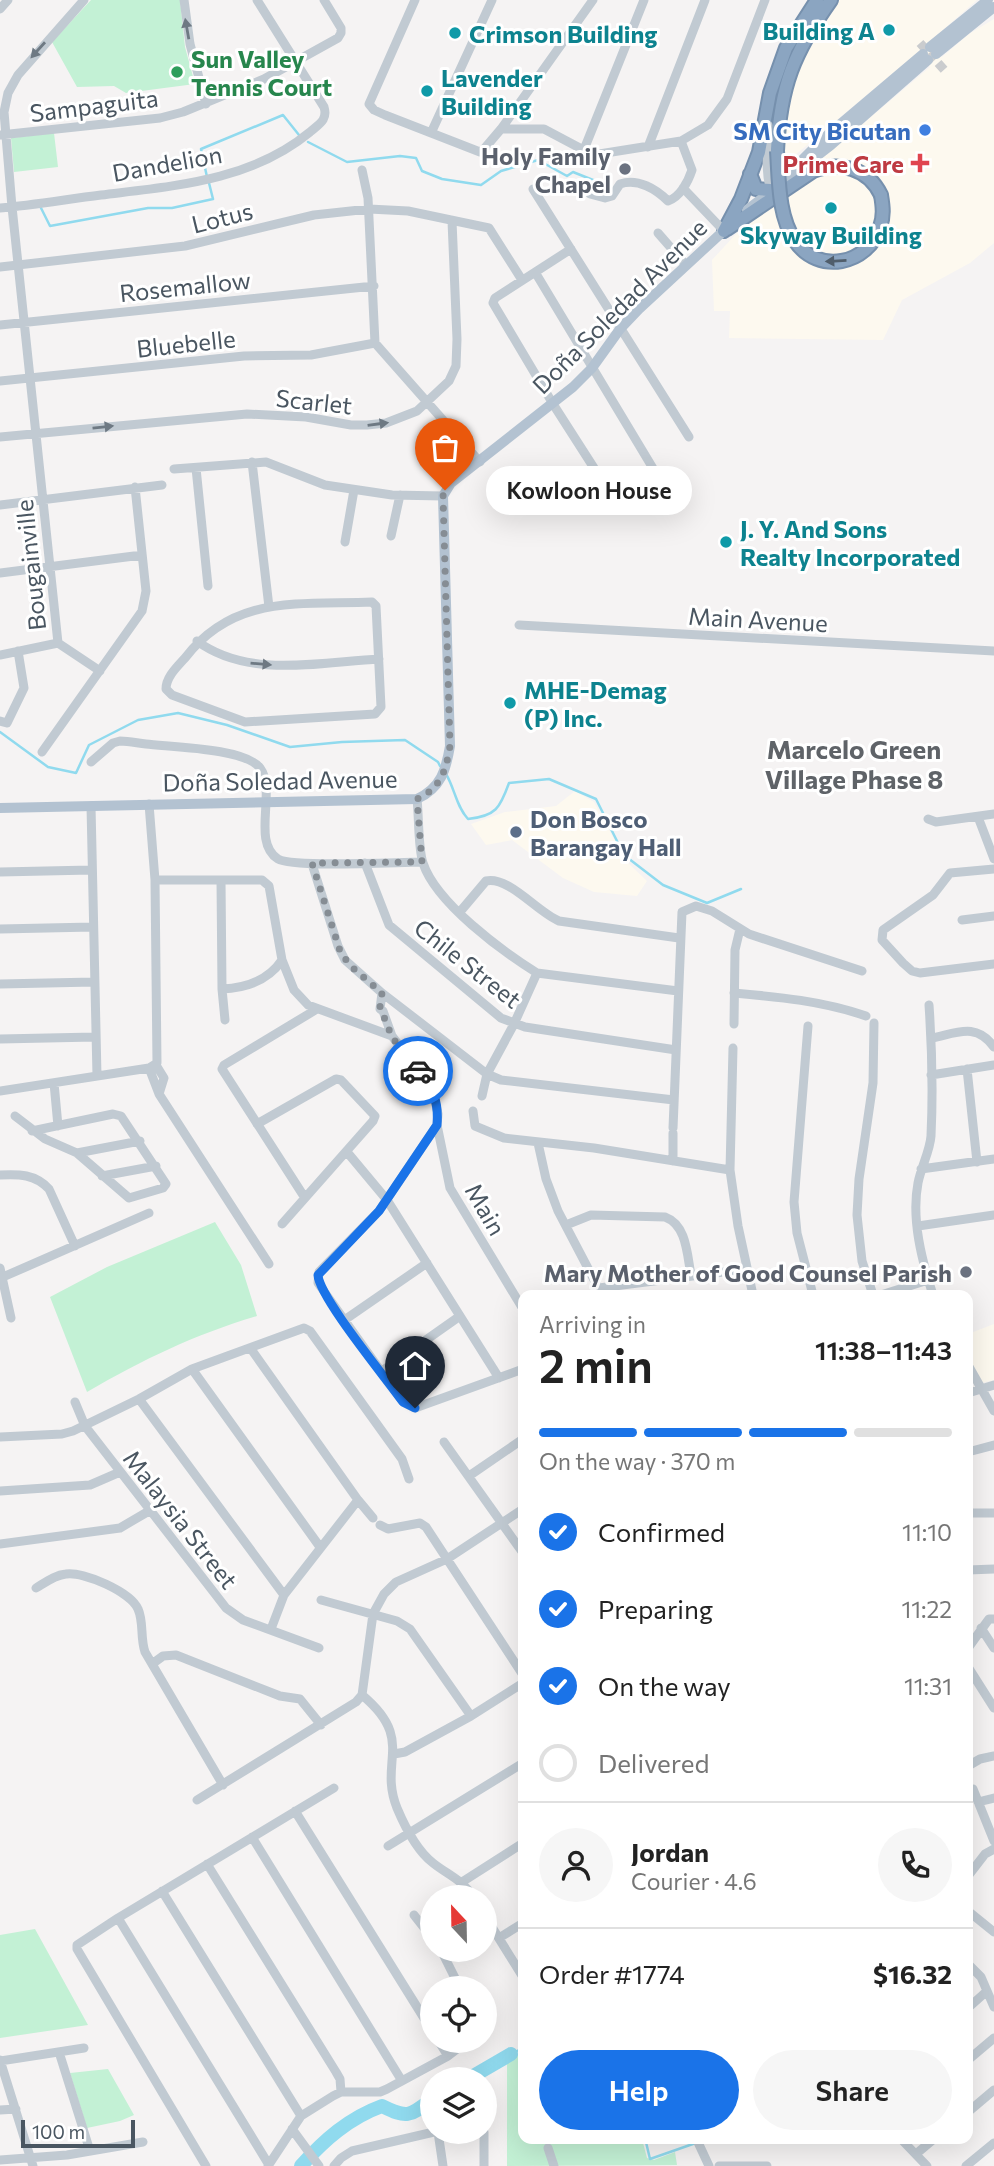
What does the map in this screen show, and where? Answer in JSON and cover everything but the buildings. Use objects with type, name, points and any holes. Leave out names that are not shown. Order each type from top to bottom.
[{"type":"highway","points":[[724,231],[741,199],[759,152],[770,93],[786,48],[817,0]]},
{"type":"highway","points":[[724,231],[774,190],[813,170],[836,165],[855,169],[876,185],[884,211],[880,230],[865,251],[848,260],[825,262],[811,257],[794,240],[786,223],[779,184],[777,151],[782,100],[792,65],[803,41],[831,0]]},
{"type":"highway","points":[[751,173],[756,189],[774,190]]},
{"type":"main road","points":[[774,190],[831,145],[988,0]]},
{"type":"main road","points":[[929,54],[994,7]]},
{"type":"main road","name":"Doña Soledad Avenue","points":[[0,808],[417,799],[430,792],[446,768],[451,728],[443,496],[448,485],[552,404],[592,368],[620,330],[724,231]]},
{"type":"street","points":[[0,9],[8,0]]},
{"type":"street","name":"Bougainville","points":[[84,0],[18,75],[8,93],[3,135],[58,643],[100,671]]},
{"type":"street","points":[[184,0],[190,44],[205,104]]},
{"type":"street","points":[[257,0],[295,64]]},
{"type":"street","name":"Sampaguita","points":[[3,135],[160,118],[205,104],[295,64],[338,38],[341,33],[324,0]]},
{"type":"street","points":[[415,0],[368,101],[374,110],[477,152],[484,149],[501,129],[593,0]]},
{"type":"street","points":[[431,133],[492,0]]},
{"type":"street","points":[[583,152],[644,0]]},
{"type":"street","points":[[648,147],[705,0]]},
{"type":"street","points":[[501,129],[544,130],[593,155],[681,141],[708,125],[727,99],[765,0]]},
{"type":"street","points":[[774,190],[769,120],[776,79],[792,42],[823,0]]},
{"type":"street","name":"Dandelion","points":[[0,208],[167,188],[217,178],[265,159],[298,141],[326,116],[324,107],[295,64]]},
{"type":"street","points":[[590,194],[605,198],[612,196],[620,184],[625,182],[650,186],[668,201],[675,199],[692,170],[681,141]]},
{"type":"street","points":[[362,170],[369,209],[375,343],[480,462]]},
{"type":"street","points":[[683,188],[724,231]]},
{"type":"street","points":[[533,189],[690,438]]},
{"type":"street","name":"Lotus","points":[[0,267],[185,246],[314,215],[369,209],[408,211],[489,228],[522,280]]},
{"type":"street","name":"Scarlet","points":[[0,438],[247,414],[306,417],[367,425],[386,423],[417,411],[429,403],[449,381],[457,356],[452,221]]},
{"type":"street","points":[[658,233],[686,265]]},
{"type":"street","points":[[571,249],[495,298],[493,303],[552,404],[594,468]]},
{"type":"street","points":[[535,272],[654,470]]},
{"type":"street","name":"Rosemallow","points":[[0,325],[374,286]]},
{"type":"street","name":"Bluebelle","points":[[0,381],[244,356],[311,355],[375,343]]},
{"type":"street","points":[[252,462],[269,607]]},
{"type":"street","points":[[174,469],[266,462],[314,482],[354,491],[443,496]]},
{"type":"street","points":[[196,468],[208,586]]},
{"type":"street","points":[[0,505],[162,485]]},
{"type":"street","points":[[42,752],[142,611],[146,591],[135,488]]},
{"type":"street","points":[[345,542],[354,491]]},
{"type":"street","points":[[391,536],[400,495]]},
{"type":"street","points":[[0,573],[142,555]]},
{"type":"street","points":[[372,601],[376,606],[381,707],[375,714],[245,722],[172,695],[166,690],[167,680],[208,631],[237,615],[269,607],[372,601]]},
{"type":"street","name":"Main Avenue","points":[[519,625],[994,652]]},
{"type":"street","points":[[197,641],[206,648],[256,664],[379,659]]},
{"type":"street","points":[[0,655],[58,643]]},
{"type":"street","points":[[0,721],[7,723],[24,688],[18,651]]},
{"type":"street","points":[[91,762],[113,743],[120,741],[226,752],[250,760],[259,767],[265,783],[266,836],[270,852],[283,861],[422,862]]},
{"type":"street","points":[[417,799],[422,862],[440,894],[459,913],[537,973],[678,991]]},
{"type":"street","points":[[149,804],[155,880],[154,1065],[163,1078],[159,1094],[270,1264]]},
{"type":"street","points":[[91,806],[97,1076]]},
{"type":"street","points":[[928,819],[936,822],[994,814]]},
{"type":"street","points":[[978,817],[994,859]]},
{"type":"street","points":[[312,863],[341,954],[382,1002],[486,1074],[501,1080],[674,1100]]},
{"type":"street","name":"Chile Street","points":[[365,863],[389,925],[487,1007],[514,1024],[676,1050]]},
{"type":"street","points":[[994,869],[950,873],[933,895],[883,930],[882,940],[912,971],[920,973],[994,964]]},
{"type":"street","points":[[0,872],[92,870]]},
{"type":"street","points":[[155,880],[262,880],[269,886],[282,960],[294,990],[317,1009],[392,1037]]},
{"type":"street","points":[[220,880],[225,1020]]},
{"type":"street","points":[[459,913],[486,881],[501,880],[549,917],[559,921],[679,938]]},
{"type":"street","points":[[673,1161],[682,912],[696,906],[712,911],[749,934],[862,971]]},
{"type":"street","points":[[962,920],[994,916]]},
{"type":"street","points":[[0,929],[93,927]]},
{"type":"street","points":[[734,1024],[735,950],[740,929]]},
{"type":"street","points":[[222,989],[255,983],[270,974],[282,960]]},
{"type":"street","points":[[482,1096],[486,1074],[514,1024],[537,973]]},
{"type":"street","points":[[0,984],[94,982]]},
{"type":"street","points":[[734,993],[807,1000],[842,1008],[870,1020],[873,1083],[859,1179],[857,1214],[862,1261],[871,1290]]},
{"type":"street","name":"Main","points":[[382,1002],[392,1037],[433,1091],[438,1114],[437,1125],[452,1193],[518,1301]]},
{"type":"street","points":[[929,1005],[932,1038],[931,1139],[921,1169],[916,1199],[921,1254],[931,1290]]},
{"type":"street","points":[[305,1198],[222,1069],[224,1065],[317,1009]]},
{"type":"street","points":[[808,1026],[794,1202],[797,1233],[812,1290]]},
{"type":"street","points":[[932,1038],[976,1031],[994,1047]]},
{"type":"street","points":[[0,1039],[95,1037]]},
{"type":"street","points":[[733,1048],[730,1170],[736,1215],[752,1290]]},
{"type":"street","points":[[0,1091],[154,1065]]},
{"type":"street","points":[[931,1075],[994,1065]]},
{"type":"street","points":[[967,1069],[978,1161]]},
{"type":"street","points":[[257,1124],[332,1080],[339,1079],[375,1116],[282,1224]]},
{"type":"street","points":[[54,1083],[58,1126]]},
{"type":"street","points":[[473,1111],[474,1124],[478,1128],[504,1138],[594,1148],[730,1170]]},
{"type":"street","points":[[15,1116],[32,1131],[45,1139],[77,1153],[131,1198],[165,1186],[166,1182],[122,1117],[117,1115],[32,1131]]},
{"type":"street","points":[[437,1125],[387,1200],[318,1275],[319,1286],[403,1402],[415,1408],[518,1371]]},
{"type":"street","points":[[77,1153],[140,1142]]},
{"type":"street","points":[[538,1143],[546,1178],[566,1225],[600,1290]]},
{"type":"street","points":[[346,1152],[387,1200],[499,1378]]},
{"type":"street","points":[[921,1169],[994,1159]]},
{"type":"street","points":[[102,1176],[156,1166]]},
{"type":"street","points":[[0,1175],[20,1174],[44,1183],[50,1189],[75,1246]]},
{"type":"street","points":[[11,1318],[2,1273],[75,1246],[149,1213]]},
{"type":"street","points":[[566,1225],[591,1215],[672,1219],[681,1230],[691,1275]]},
{"type":"street","points":[[918,1226],[994,1215]]},
{"type":"street","points":[[343,1321],[427,1263]]},
{"type":"street","points":[[607,1290],[691,1275],[747,1269]]},
{"type":"street","points":[[897,1290],[928,1280]]},
{"type":"street","points":[[382,1371],[460,1316]]},
{"type":"street","points":[[0,1437],[62,1434],[85,1426],[192,1369],[300,1329],[307,1329],[402,1459],[409,1479]]},
{"type":"street","points":[[251,1349],[358,1500],[376,1521],[388,1528],[416,1522],[424,1524],[518,1667]]},
{"type":"street","points":[[192,1369],[320,1547]]},
{"type":"street","points":[[973,1374],[994,1411]]},
{"type":"street","points":[[973,1391],[994,1385]]},
{"type":"street","points":[[139,1399],[284,1595]]},
{"type":"street","name":"Malaysia Street","points":[[75,1402],[85,1426],[226,1608],[243,1620],[319,1648]]},
{"type":"street","points":[[444,1442],[518,1546]]},
{"type":"street","points":[[469,1476],[518,1442]]},
{"type":"street","points":[[973,1451],[994,1445]]},
{"type":"street","points":[[0,1491],[90,1485],[120,1472]]},
{"type":"street","points":[[271,1629],[284,1595],[358,1500]]},
{"type":"street","points":[[0,1544],[120,1528],[149,1511]]},
{"type":"street","points":[[197,1800],[356,1702],[362,1695],[373,1614],[384,1594],[396,1582],[447,1559],[518,1513]]},
{"type":"street","points":[[973,1513],[994,1513]]},
{"type":"street","points":[[973,1570],[994,1569]]},
{"type":"street","points":[[36,1588],[59,1575],[78,1573],[127,1596],[139,1609],[141,1639],[152,1664],[223,1785]]},
{"type":"street","points":[[321,1600],[397,1621],[410,1629],[471,1716]]},
{"type":"street","points":[[973,1641],[989,1619],[994,1619]]},
{"type":"street","points":[[981,1629],[994,1648]]},
{"type":"street","points":[[152,1664],[163,1657],[176,1655],[280,1696],[300,1699],[321,1725]]},
{"type":"street","points":[[973,1684],[994,1708]]},
{"type":"street","points":[[394,1754],[405,1752],[518,1687]]},
{"type":"street","points":[[362,1695],[380,1710],[393,1740],[392,1791],[409,1832],[431,1862],[465,1885]]},
{"type":"street","points":[[973,1763],[994,1756]]},
{"type":"street","points":[[388,1846],[518,1766]]},
{"type":"street","points":[[206,2166],[77,1949],[78,1943],[334,1787]]},
{"type":"street","points":[[973,1788],[994,1842]]},
{"type":"street","points":[[978,1802],[994,1798]]},
{"type":"street","points":[[295,1811],[420,2012]]},
{"type":"street","points":[[252,1837],[402,2081]]},
{"type":"street","points":[[462,1881],[518,1846]]},
{"type":"street","points":[[973,1870],[985,1854],[994,1849]]},
{"type":"street","points":[[206,1864],[336,2072],[340,2079],[341,2092]]},
{"type":"street","points":[[162,1891],[301,2116]]},
{"type":"street","points":[[414,1915],[420,1923]]},
{"type":"street","points":[[973,1915],[994,1932]]},
{"type":"street","points":[[118,1917],[268,2165],[301,2116],[341,2092],[380,2092],[452,2053]]},
{"type":"street","points":[[499,1938],[518,1926]]},
{"type":"street","points":[[497,1935],[518,1969]]},
{"type":"street","points":[[973,1969],[981,1978],[994,2007]]},
{"type":"street","points":[[973,2004],[987,1991]]},
{"type":"street","points":[[973,2056],[994,2038]]},
{"type":"street","points":[[33,2162],[0,2060],[84,2048]]},
{"type":"street","points":[[59,2052],[90,2151]]},
{"type":"street","points":[[973,2108],[994,2090]]},
{"type":"street","points":[[0,2110],[16,2109]]},
{"type":"street","points":[[292,2129],[319,2166]]},
{"type":"street","points":[[334,2166],[352,2151],[420,2136]]},
{"type":"street","points":[[0,2160],[33,2162],[143,2142]]},
{"type":"street","points":[[970,2165],[994,2143]]},
{"type":"street","points":[[438,2144],[443,2166]]},
{"type":"street","points":[[484,2144],[484,2166]]},
{"type":"street","points":[[699,2144],[709,2166]]},
{"type":"street","points":[[906,2144],[927,2166]]},
{"type":"street","points":[[916,2154],[928,2144]]},
{"type":"street","points":[[548,2148],[554,2166]]},
{"type":"street","points":[[719,2166],[767,2166]]},
{"type":"shaded area","points":[[837,0],[977,0],[929,42],[942,57],[969,34],[994,19],[994,243],[970,263],[902,300],[883,340],[729,338],[730,311],[714,311],[712,260],[736,234],[930,67],[918,52],[788,161],[782,153],[785,102],[806,45]]},
{"type":"shaded area","points":[[575,791],[594,802],[626,861],[647,881],[637,896],[594,892],[563,878],[512,840],[486,845],[471,824],[505,812],[556,806]]},
{"type":"shaded area","points":[[994,1324],[994,1380],[981,1383],[973,1369],[973,1332]]},
{"type":"green space","points":[[91,0],[180,0],[185,47],[195,84],[126,93],[114,86],[77,87],[52,42]]},
{"type":"green space","points":[[54,133],[58,167],[14,172],[11,138]]},
{"type":"green space","points":[[215,1222],[241,1265],[257,1316],[170,1349],[87,1392],[50,1297],[107,1267]]},
{"type":"green space","points":[[35,1929],[88,2025],[0,2038],[0,1935]]},
{"type":"green space","points":[[518,2054],[518,2144],[643,2144],[647,2158],[654,2160],[675,2152],[677,2165],[507,2166],[507,2059]]},
{"type":"green space","points":[[108,2069],[134,2115],[87,2128],[70,2073]]},
{"type":"waterway","points":[[207,177],[201,149],[283,115],[299,135]]},
{"type":"waterway","points":[[308,142],[347,162],[400,156],[416,158],[422,171],[442,179],[481,185],[501,171],[538,160],[567,176],[573,172],[598,182]]},
{"type":"waterway","points":[[41,208],[50,226],[148,208],[172,208],[213,199],[209,183]]},
{"type":"waterway","points":[[0,732],[48,767],[76,773],[89,745],[138,720],[178,713],[227,725],[290,747],[405,740],[440,766]]},
{"type":"waterway","points":[[446,774],[468,819],[485,816],[496,809],[509,783],[549,779],[596,799],[624,855],[663,885],[707,903],[741,889]]},
{"type":"waterway","points":[[511,2054],[518,2050]]},
{"type":"waterway","points":[[489,2067],[511,2054]]},
{"type":"waterway","points":[[301,2166],[338,2131],[370,2111],[382,2106],[408,2114],[420,2108]]},
{"type":"waterway","points":[[646,2144],[650,2159],[693,2144]]},
{"type":"tunnel","points":[[920,43],[947,73]]},
{"type":"way so far","points":[[418,1071],[392,1037],[380,1009],[382,993],[341,954],[312,863],[422,862],[417,799],[436,787],[447,767],[450,746],[443,496],[445,490]]},
{"type":"place","name":"Building A","points":[[889,30]]},
{"type":"place","name":"Crimson Building","points":[[455,33]]},
{"type":"place","name":"Sun Valley Tennis Court","points":[[177,72]]},
{"type":"place","name":"Lavender Building","points":[[427,91]]},
{"type":"place","name":"SM City Bicutan","points":[[925,130]]},
{"type":"place","name":"Prime Care","points":[[920,163]]},
{"type":"place","name":"Holy Family Chapel","points":[[625,169]]},
{"type":"place","name":"Skyway Building","points":[[831,208]]},
{"type":"place","name":"Kowloon House","points":[[445,490]]},
{"type":"place","name":"J. Y. And Sons Realty Incorporated","points":[[726,542]]},
{"type":"place","name":"MHE-Demag (P) Inc.","points":[[510,703]]},
{"type":"place","name":"Don Bosco Barangay Hall","points":[[516,832]]},
{"type":"place","name":"Mary Mother of Good Counsel Parish","points":[[966,1272]]},
{"type":"district","name":"Marcelo Green Village Phase 8","points":[[854,763]]},
{"type":"route","points":[[415,1408],[410,1408],[403,1402],[343,1321],[319,1286],[318,1275],[379,1211],[437,1125],[438,1114],[433,1091],[418,1071]]}]
